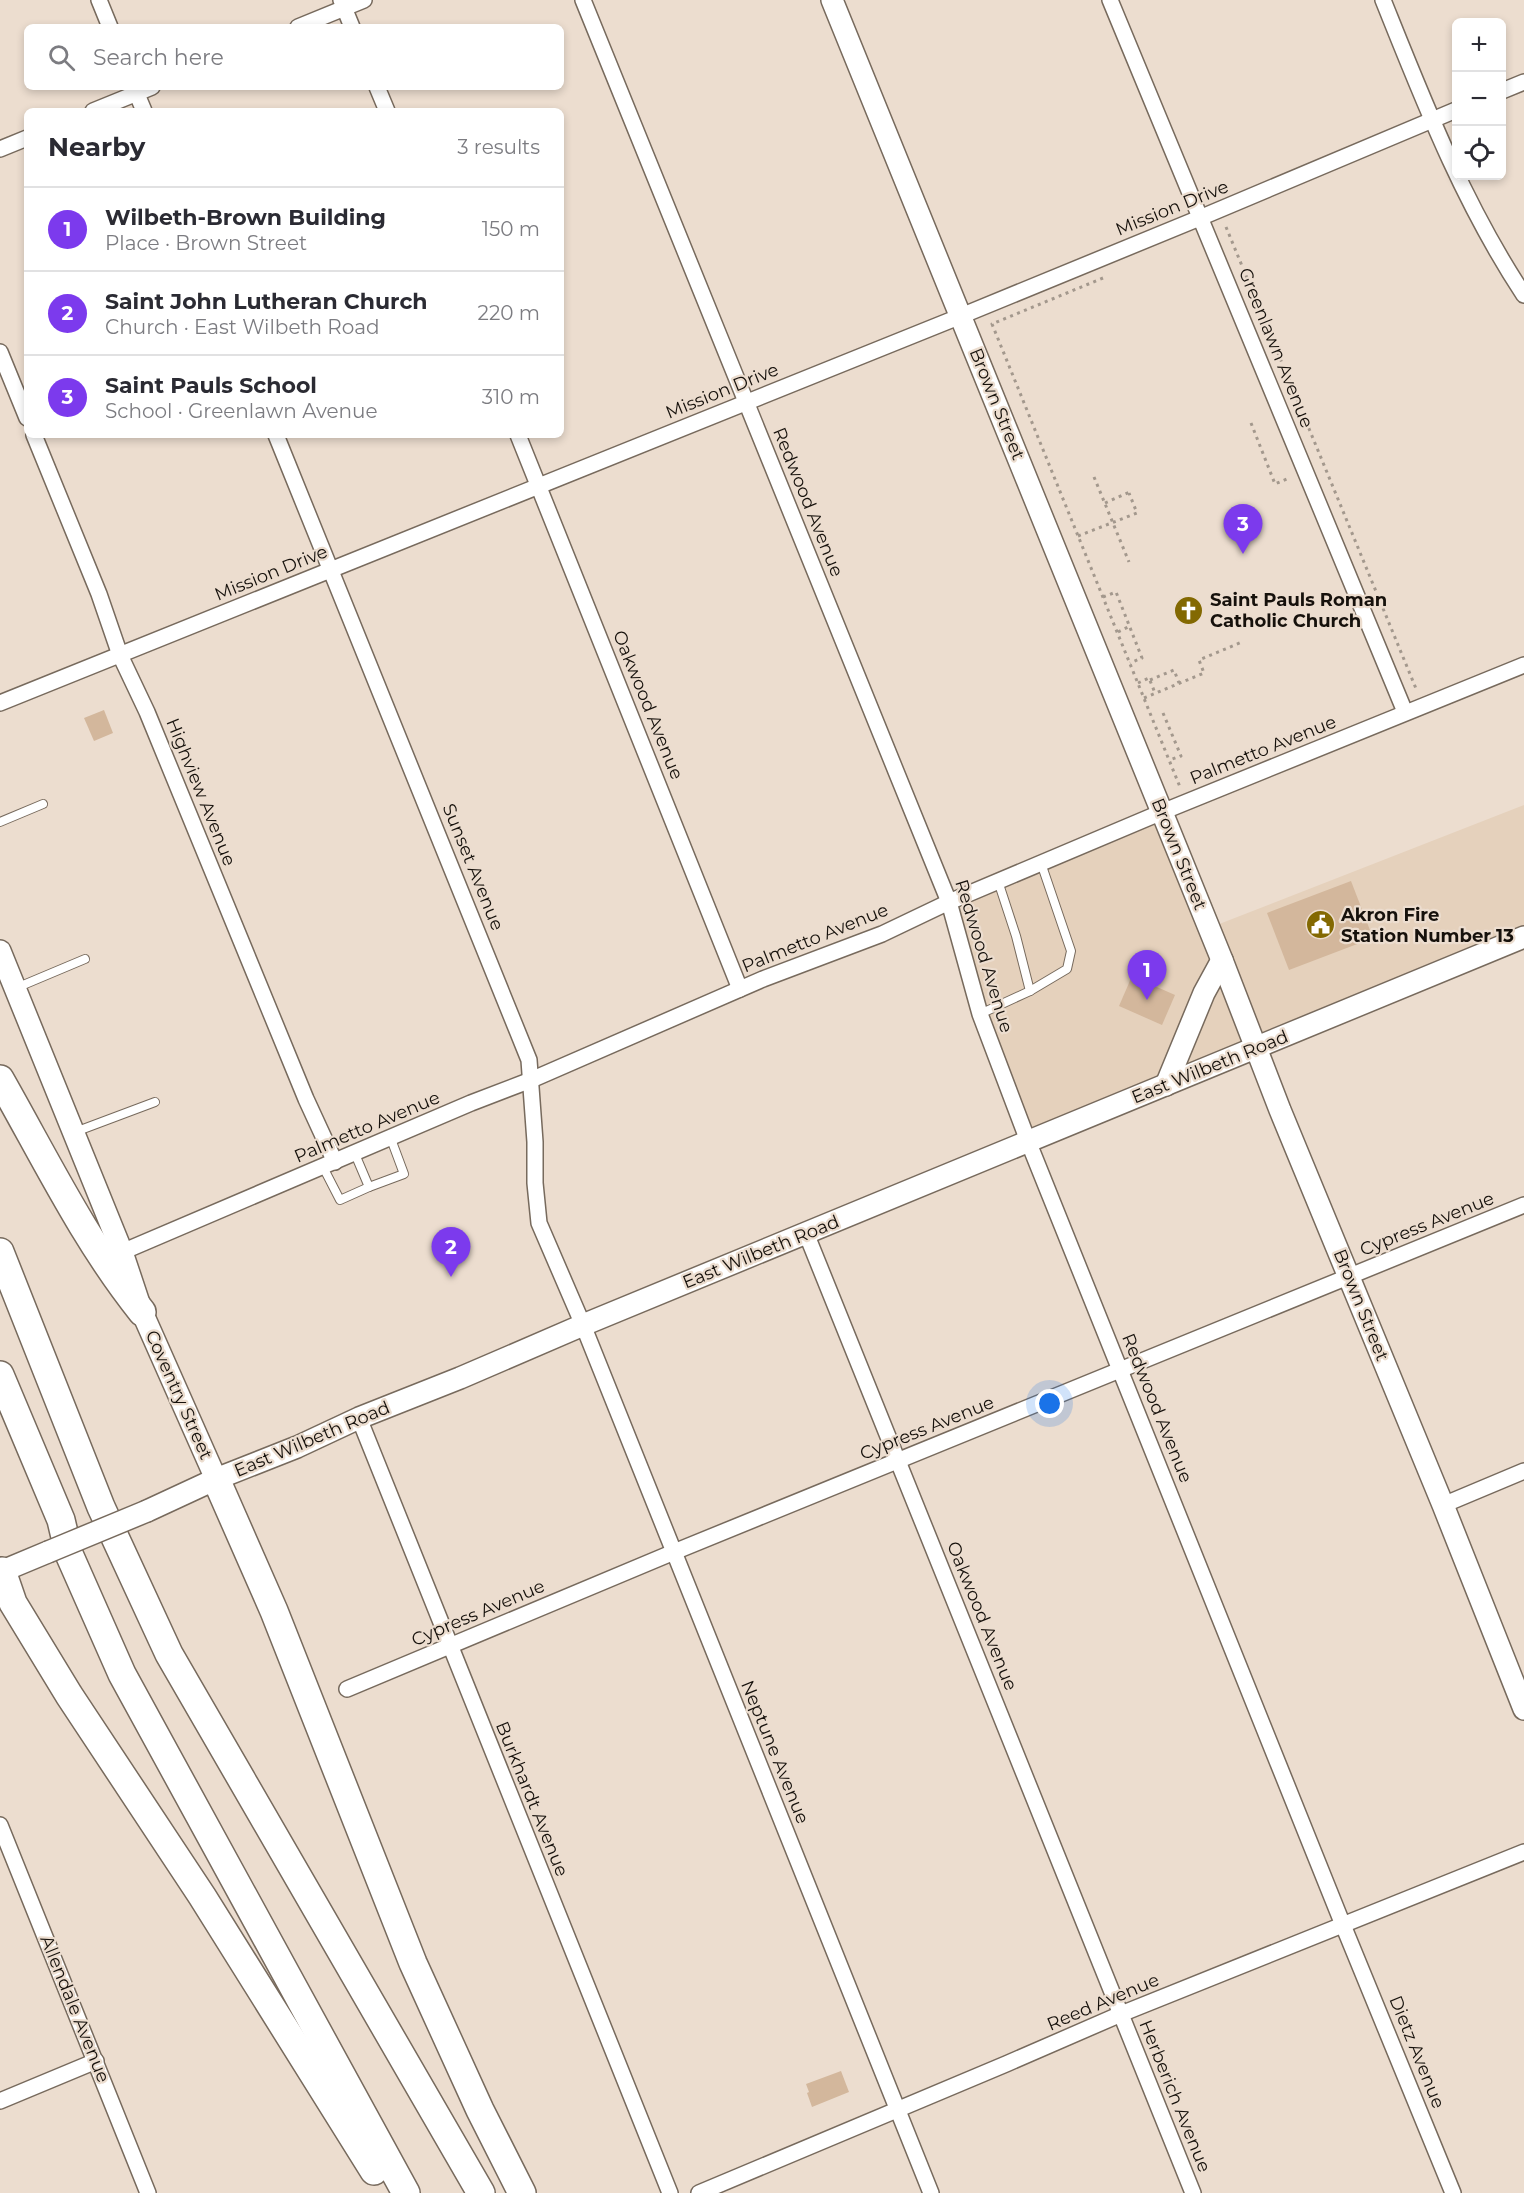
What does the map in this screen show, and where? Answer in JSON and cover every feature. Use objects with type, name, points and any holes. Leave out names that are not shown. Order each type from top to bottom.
[{"type":"highway","points":[[0,1079],[92,1240],[116,1279],[142,1312]]},
{"type":"highway","points":[[0,1252],[101,1507],[169,1654],[481,2193]]},
{"type":"highway","points":[[0,1375],[61,1520],[69,1554],[122,1674],[406,2193]]},
{"type":"highway","points":[[216,1479],[274,1611],[413,1963],[480,2110],[522,2193]]},
{"type":"highway","points":[[1,1570],[13,1603],[69,1695],[202,1896],[388,2193]]},
{"type":"main road","name":"Brown Street","points":[[832,0],[1524,1709]]},
{"type":"main road","name":"East Wilbeth Road","points":[[1,1570],[147,1511],[359,1418],[1524,937]]},
{"type":"main road","name":"Coventry Street","points":[[0,951],[122,1252],[142,1312],[216,1479]]},
{"type":"main road","points":[[1166,1085],[1204,993],[1222,960]]},
{"type":"street","points":[[99,0],[109,24]]},
{"type":"street","points":[[304,24],[343,4],[364,0]]},
{"type":"street","name":"Redwood Avenue","points":[[583,0],[949,902],[980,1014],[1028,1141],[1343,1925]]},
{"type":"street","name":"Greenlawn Avenue","points":[[1110,0],[1202,217],[1405,712]]},
{"type":"street","points":[[1383,0],[1460,186],[1484,231],[1524,295]]},
{"type":"street","points":[[343,4],[351,24]]},
{"type":"street","points":[[1506,90],[1524,82]]},
{"type":"street","points":[[99,108],[136,90],[143,108]]},
{"type":"street","points":[[378,90],[386,108]]},
{"type":"street","name":"Mission Drive","points":[[0,703],[961,316],[1452,112]]},
{"type":"street","points":[[0,149],[24,139]]},
{"type":"street","points":[[0,352],[24,411]]},
{"type":"street","name":"Highview Avenue","points":[[35,438],[99,594],[120,655],[147,712],[306,1099],[329,1164]]},
{"type":"street","name":"Sunset Avenue","points":[[277,438],[529,1060],[539,1222],[583,1325]]},
{"type":"street","name":"Oakwood Avenue","points":[[519,438],[740,989]]},
{"type":"street","name":"Palmetto Avenue","points":[[122,1252],[471,1103],[531,1080],[740,989],[882,934],[949,902],[1162,812],[1524,665]]},
{"type":"street","name":"Cypress Avenue","points":[[346,1689],[674,1552],[1524,1205]]},
{"type":"street","name":"Oakwood Avenue","points":[[806,1233],[1121,2014]]},
{"type":"street","name":"Neptune Avenue","points":[[583,1325],[931,2193]]},
{"type":"street","name":"Burkhardt Avenue","points":[[359,1418],[670,2193]]},
{"type":"street","points":[[1443,1505],[1524,1470]]},
{"type":"street","name":"Allendale Avenue","points":[[0,1825],[148,2193]]},
{"type":"street","name":"Reed Avenue","points":[[699,2193],[1121,2014],[1524,1852]]},
{"type":"street","name":"Dietz Avenue","points":[[1343,1925],[1453,2193]]},
{"type":"street","name":"Herberich Avenue","points":[[1121,2014],[1193,2193]]},
{"type":"street","points":[[0,2102],[96,2061]]},
{"type":"lane","points":[[0,822],[43,804]]},
{"type":"lane","points":[[980,1014],[1030,991],[1067,969],[1071,951],[1041,863]]},
{"type":"lane","points":[[999,881],[1030,991]]},
{"type":"lane","points":[[15,988],[85,959]]},
{"type":"lane","points":[[74,1132],[155,1102]]},
{"type":"lane","points":[[329,1164],[340,1200],[404,1174],[391,1139]]},
{"type":"lane","points":[[354,1154],[369,1187]]},
{"type":"path","points":[[1107,276],[992,324],[1180,788]]},
{"type":"path","points":[[1251,423],[1275,484],[1289,478]]},
{"type":"path","points":[[1285,468],[1292,485]]},
{"type":"path","points":[[1094,477],[1129,562]]},
{"type":"path","points":[[1078,536],[1137,513],[1130,492],[1105,503]]},
{"type":"path","points":[[1103,597],[1116,592],[1130,626],[1142,658],[1130,663]]},
{"type":"path","points":[[1117,632],[1130,626]]},
{"type":"path","points":[[1144,698],[1204,673],[1198,660],[1242,642]]},
{"type":"path","points":[[1138,683],[1174,670],[1179,683]]},
{"type":"path","points":[[1150,680],[1156,694]]},
{"type":"path","points":[[1163,712],[1181,756],[1169,760]]},
{"type":"shaded area","points":[[1524,805],[1524,937],[1028,1141],[949,902],[1162,812],[1209,928]]},
{"type":"building","points":[[104,710],[113,733],[94,741],[84,718]]},
{"type":"building","name":"Akron Fire Station Number 13","points":[[1351,881],[1373,938],[1289,970],[1267,913]]},
{"type":"building","points":[[1132,976],[1175,995],[1162,1025],[1119,1006]]},
{"type":"building","points":[[841,2071],[849,2092],[812,2107],[806,2084]]},
{"type":"place","name":"Saint Pauls School","points":[[1243,554]]},
{"type":"place","name":"Saint Pauls Roman Catholic Church","points":[[1189,610]]},
{"type":"place","name":"Akron Fire Station Number 13","points":[[1320,925]]},
{"type":"place","name":"Wilbeth-Brown Building","points":[[1147,1000]]},
{"type":"place","name":"Saint John Lutheran Church","points":[[451,1277]]}]
